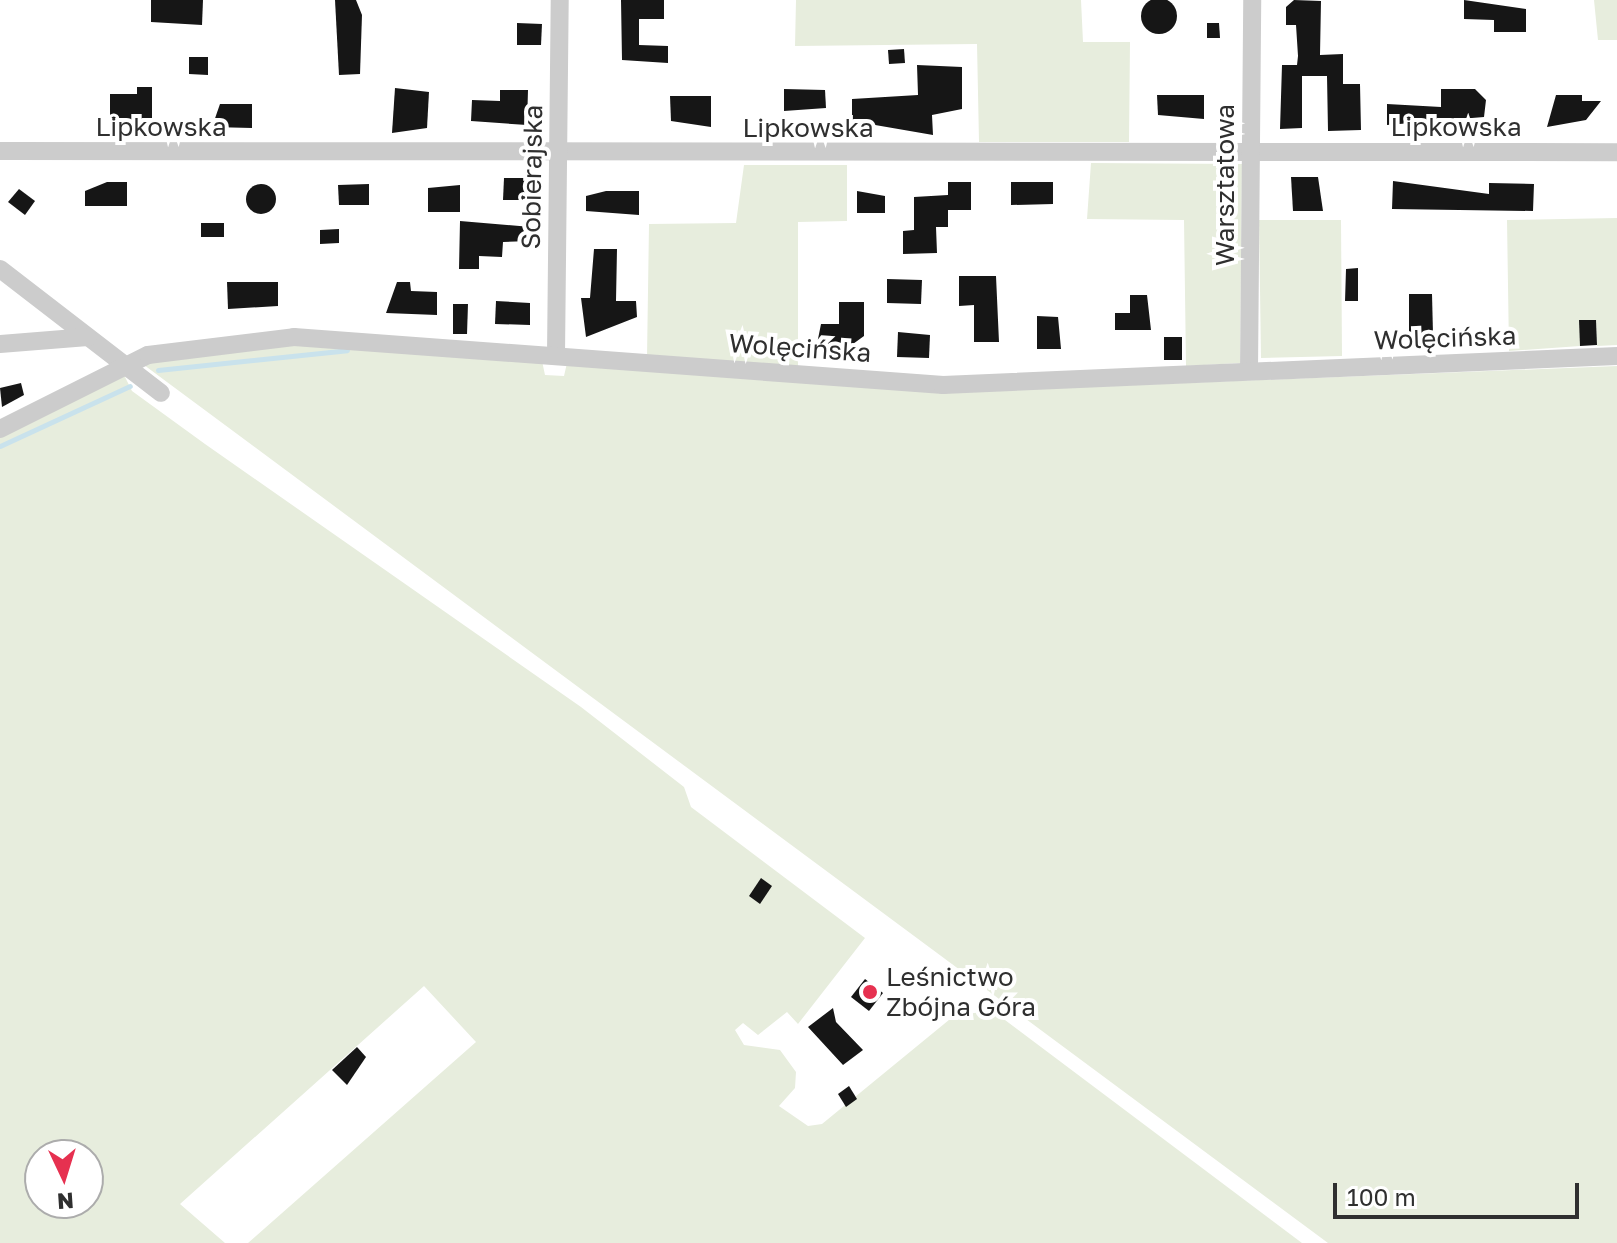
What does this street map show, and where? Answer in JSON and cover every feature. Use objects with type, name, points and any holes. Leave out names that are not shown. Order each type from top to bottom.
[{"type":"street","name":"Sobierajska","points":[[556,355],[560,0]]},
{"type":"street","name":"Warsztatowa","points":[[1249,371],[1252,0]]},
{"type":"street","name":"Lipkowska","points":[[0,151],[558,154],[1617,152]]},
{"type":"street","points":[[0,269],[161,393]]},
{"type":"street","name":"Wolęcińska","points":[[0,429],[169,349],[340,336],[943,385],[1617,356]]},
{"type":"street","points":[[0,344],[88,337]]},
{"type":"green space","points":[[796,0],[1081,0],[1083,42],[1130,42],[1129,142],[979,142],[977,44],[795,46]]},
{"type":"green space","points":[[1594,0],[1617,0],[1617,40],[1598,40]]},
{"type":"green space","points":[[1091,163],[1242,164],[1240,363],[1186,366],[1184,220],[1087,219]]},
{"type":"green space","points":[[744,165],[847,165],[847,221],[798,222],[798,366],[647,357],[649,224],[736,223]]},
{"type":"green space","points":[[1617,218],[1617,345],[1597,346],[1596,320],[1580,320],[1580,346],[1509,351],[1507,220]]},
{"type":"green space","points":[[1259,220],[1341,220],[1342,356],[1261,358]]},
{"type":"green space","points":[[340,341],[542,361],[545,375],[564,376],[567,363],[957,392],[1617,366],[1617,1243],[1328,1243],[144,365],[167,354]]},
{"type":"green space","points":[[124,375],[132,391],[581,707],[684,787],[691,807],[865,938],[798,1024],[787,1012],[758,1035],[743,1023],[735,1030],[744,1045],[780,1050],[796,1072],[795,1088],[779,1106],[808,1126],[822,1124],[955,1015],[993,1011],[1302,1243],[248,1243],[476,1042],[424,986],[180,1204],[225,1243],[0,1243],[0,434]]},
{"type":"building","points":[[1159,-2],[1172,3],[1177,16],[1172,29],[1159,34],[1146,29],[1141,16],[1146,3]]},
{"type":"building","points":[[151,0],[203,0],[202,25],[151,22]]},
{"type":"building","points":[[335,0],[356,0],[362,15],[360,74],[339,75]]},
{"type":"building","points":[[621,0],[664,0],[664,19],[639,19],[639,45],[668,46],[668,63],[622,60]]},
{"type":"building","points":[[1294,0],[1321,1],[1320,55],[1343,54],[1343,84],[1360,84],[1361,130],[1328,131],[1327,76],[1302,76],[1302,128],[1280,129],[1282,65],[1297,65],[1298,56],[1296,25],[1286,25],[1286,7]]},
{"type":"building","points":[[1464,0],[1526,9],[1526,32],[1494,32],[1494,20],[1464,19]]},
{"type":"building","points":[[517,23],[542,24],[541,45],[517,45]]},
{"type":"building","points":[[1207,23],[1219,23],[1220,38],[1207,38]]},
{"type":"building","points":[[904,49],[905,63],[889,64],[888,50]]},
{"type":"building","points":[[189,57],[208,57],[208,75],[189,74]]},
{"type":"building","points":[[917,65],[962,67],[962,109],[932,115],[933,135],[852,121],[852,99],[918,95]]},
{"type":"building","points":[[137,87],[152,87],[152,121],[110,121],[110,94],[137,94]]},
{"type":"building","points":[[395,88],[429,92],[427,128],[392,133]]},
{"type":"building","points":[[784,89],[825,90],[826,108],[784,111]]},
{"type":"building","points":[[1441,89],[1475,89],[1486,100],[1484,117],[1387,125],[1387,104],[1441,107]]},
{"type":"building","points":[[500,90],[528,90],[527,125],[471,121],[472,100],[500,101]]},
{"type":"building","points":[[1157,95],[1204,95],[1204,119],[1158,115]]},
{"type":"building","points":[[1556,95],[1582,95],[1582,101],[1601,101],[1586,120],[1547,127]]},
{"type":"building","points":[[670,96],[711,96],[711,127],[671,121]]},
{"type":"building","points":[[220,104],[252,104],[252,128],[212,127]]},
{"type":"building","points":[[1291,177],[1318,177],[1323,211],[1293,211]]},
{"type":"building","points":[[504,178],[528,178],[527,200],[503,200]]},
{"type":"building","points":[[1393,181],[1489,194],[1489,183],[1534,184],[1533,211],[1392,209]]},
{"type":"building","points":[[107,182],[127,182],[127,206],[85,206],[85,191]]},
{"type":"building","points":[[948,182],[971,182],[971,210],[948,210],[948,227],[936,227],[937,253],[903,254],[903,231],[914,230],[914,197],[948,195]]},
{"type":"building","points":[[1011,182],[1053,182],[1053,204],[1011,205]]},
{"type":"building","points":[[261,184],[272,188],[276,199],[272,210],[261,214],[250,210],[246,199],[250,188]]},
{"type":"building","points":[[369,184],[369,205],[339,205],[338,185]]},
{"type":"building","points":[[460,185],[460,212],[428,212],[428,188]]},
{"type":"building","points":[[19,189],[35,201],[25,215],[8,202]]},
{"type":"building","points":[[606,191],[639,191],[639,215],[586,211],[586,196]]},
{"type":"building","points":[[857,191],[885,196],[885,213],[857,213]]},
{"type":"building","points":[[460,221],[531,227],[531,241],[503,242],[502,257],[479,256],[479,269],[459,269]]},
{"type":"building","points":[[201,223],[224,223],[224,237],[201,237]]},
{"type":"building","points":[[339,229],[339,243],[320,244],[320,230]]},
{"type":"building","points":[[594,249],[617,249],[616,301],[636,301],[637,317],[586,337],[581,298],[590,298]]},
{"type":"building","points":[[1358,268],[1358,301],[1345,301],[1346,269]]},
{"type":"building","points":[[959,276],[996,276],[999,342],[974,342],[974,305],[959,306]]},
{"type":"building","points":[[887,279],[922,280],[921,304],[887,303]]},
{"type":"building","points":[[227,282],[278,282],[278,306],[228,309]]},
{"type":"building","points":[[397,282],[410,282],[411,291],[437,292],[437,315],[386,313]]},
{"type":"building","points":[[1409,294],[1432,294],[1433,334],[1409,335]]},
{"type":"building","points":[[1130,295],[1147,295],[1151,330],[1115,330],[1115,313],[1130,313]]},
{"type":"building","points":[[496,301],[530,303],[530,325],[495,324]]},
{"type":"building","points":[[839,302],[864,302],[864,336],[846,349],[816,349],[821,324],[839,324]]},
{"type":"building","points":[[453,304],[468,304],[467,334],[453,334]]},
{"type":"building","points":[[1037,316],[1058,317],[1061,349],[1037,349]]},
{"type":"building","points":[[1579,320],[1596,320],[1597,345],[1580,346]]},
{"type":"building","points":[[898,332],[930,335],[929,358],[897,357]]},
{"type":"building","points":[[1164,337],[1182,337],[1182,360],[1164,360]]},
{"type":"building","points":[[21,383],[24,395],[2,407],[0,388]]},
{"type":"building","points":[[761,878],[772,886],[760,904],[749,896]]},
{"type":"building","points":[[865,979],[883,993],[869,1011],[851,997]]},
{"type":"building","points":[[833,1008],[836,1022],[863,1050],[843,1065],[808,1027]]},
{"type":"building","points":[[357,1047],[366,1057],[347,1085],[332,1070]]},
{"type":"building","points":[[849,1086],[857,1099],[846,1107],[838,1094]]},
{"type":"waterway","points":[[158,370],[347,350]]},
{"type":"waterway","points":[[0,446],[130,386]]},
{"type":"place","name":"Leśnictwo Zbójna Góra","points":[[870,992]]}]
